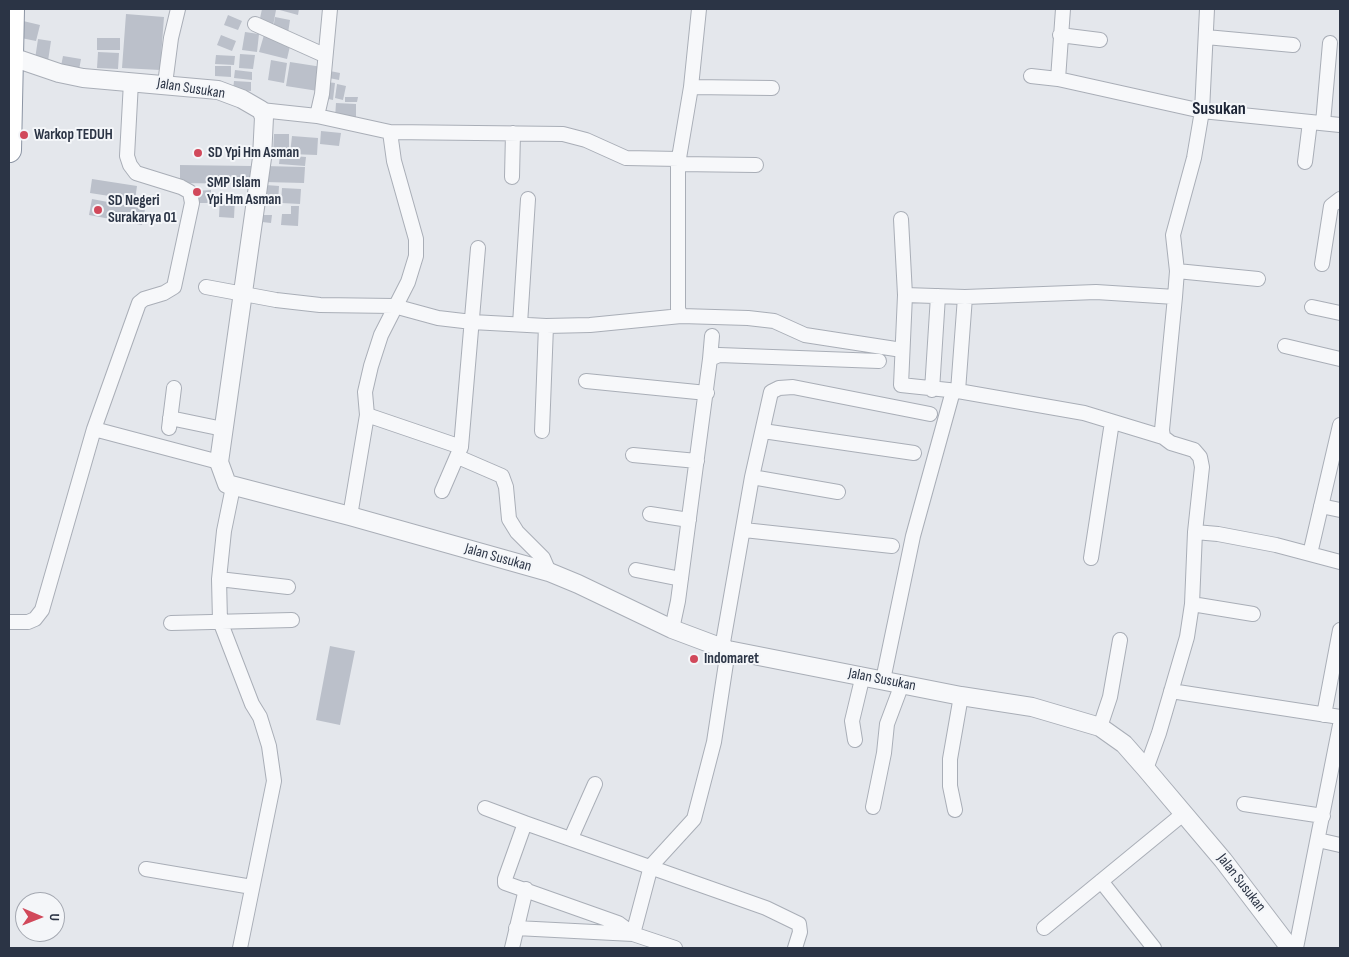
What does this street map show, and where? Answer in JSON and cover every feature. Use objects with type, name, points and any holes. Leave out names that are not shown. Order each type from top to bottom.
[{"type":"highway","points":[[9,150],[12,9]]},
{"type":"street","points":[[165,84],[171,38],[178,9]]},
{"type":"street","points":[[317,116],[322,94],[324,56],[330,9]]},
{"type":"street","points":[[681,316],[678,309],[679,162],[691,87],[699,9]]},
{"type":"street","points":[[1058,79],[1063,9]]},
{"type":"street","points":[[1163,437],[1177,271],[1174,236],[1194,158],[1202,110],[1207,9]]},
{"type":"street","points":[[255,24],[324,56]]},
{"type":"street","points":[[1060,35],[1100,40]]},
{"type":"street","points":[[1206,37],[1293,45]]},
{"type":"street","points":[[1305,162],[1316,123],[1330,42]]},
{"type":"street","name":"Jalan Susukan","points":[[10,56],[59,73],[218,90],[242,99],[261,110]]},
{"type":"street","points":[[1031,76],[1058,79],[1202,110],[1340,125]]},
{"type":"street","points":[[9,622],[28,622],[35,619],[42,610],[94,429],[139,303],[144,299],[164,294],[174,287],[192,203],[190,192],[181,186],[136,174],[130,165],[127,156],[130,82]]},
{"type":"street","points":[[691,87],[772,88]]},
{"type":"street","points":[[240,948],[274,781],[269,746],[260,717],[252,704],[220,620],[219,579],[224,531],[233,487],[224,480],[219,462],[262,158],[264,117],[261,110],[317,116],[390,132],[563,134],[586,140],[626,158],[756,165]]},
{"type":"street","points":[[350,516],[367,415],[365,392],[371,366],[381,335],[394,306],[408,282],[416,256],[416,239],[394,160],[390,132]]},
{"type":"street","points":[[512,178],[513,133]]},
{"type":"street","points":[[520,324],[528,199]]},
{"type":"street","points":[[1322,264],[1332,206],[1340,199]]},
{"type":"street","points":[[901,219],[905,295],[901,385],[932,390],[955,391],[1084,413],[1163,437],[1172,443],[1194,450],[1200,457],[1202,468],[1195,532],[1192,604],[1187,637],[1159,734],[1146,769]]},
{"type":"street","points":[[442,491],[459,452],[478,248]]},
{"type":"street","points":[[1177,271],[1258,278]]},
{"type":"street","points":[[206,287],[320,305],[394,306],[438,318],[472,322],[546,326],[590,325],[681,316],[774,320],[805,335],[902,350]]},
{"type":"street","points":[[905,295],[964,297],[1096,292],[1175,298]]},
{"type":"street","points":[[932,390],[938,296]]},
{"type":"street","points":[[884,680],[914,536],[955,391],[964,297]]},
{"type":"street","points":[[1312,307],[1340,312]]},
{"type":"street","points":[[542,431],[546,326]]},
{"type":"street","points":[[672,629],[681,579],[707,393],[712,336]]},
{"type":"street","points":[[1285,346],[1340,359]]},
{"type":"street","points":[[710,359],[719,355],[878,361]]},
{"type":"street","points":[[586,381],[707,393]]},
{"type":"street","points":[[632,934],[651,866],[694,819],[714,742],[725,649],[752,478],[771,392],[779,388],[793,387],[930,414]]},
{"type":"street","points":[[174,388],[170,423],[223,429]]},
{"type":"street","points":[[367,415],[459,452],[502,476],[506,487],[509,519],[517,532],[543,558],[549,572]]},
{"type":"street","points":[[1091,558],[1112,422]]},
{"type":"street","points":[[1310,554],[1322,506],[1336,464],[1340,425]]},
{"type":"street","points":[[94,429],[219,462]]},
{"type":"street","points":[[763,431],[914,453]]},
{"type":"street","points":[[633,455],[697,462]]},
{"type":"street","points":[[752,478],[838,492]]},
{"type":"street","name":"Jalan Susukan","points":[[233,487],[350,516],[549,572],[585,587],[672,629],[725,649],[961,696],[1032,707],[1100,727],[1124,744],[1146,769],[1223,860],[1290,947]]},
{"type":"street","points":[[1322,506],[1340,510]]},
{"type":"street","points":[[650,514],[689,520]]},
{"type":"street","points":[[744,530],[892,546]]},
{"type":"street","points":[[1195,532],[1218,534],[1340,562]]},
{"type":"street","points":[[636,570],[681,579]]},
{"type":"street","points":[[219,579],[288,587]]},
{"type":"street","points":[[1192,604],[1253,614]]},
{"type":"street","points":[[171,623],[220,620],[292,620]]},
{"type":"street","points":[[1324,715],[1340,630]]},
{"type":"street","points":[[1100,727],[1110,697],[1120,640]]},
{"type":"street","points":[[856,740],[852,721],[863,676]]},
{"type":"street","points":[[872,807],[884,753],[887,724],[902,684]]},
{"type":"street","points":[[1171,691],[1340,717]]},
{"type":"street","points":[[955,810],[950,786],[950,758],[961,696]]},
{"type":"street","points":[[1290,947],[1318,840],[1340,725]]},
{"type":"street","points":[[570,838],[595,784]]},
{"type":"street","points":[[1244,804],[1323,816]]},
{"type":"street","points":[[485,808],[766,908],[799,924],[800,932],[794,948]]},
{"type":"street","points":[[1044,928],[1183,814]]},
{"type":"street","points":[[525,822],[504,882],[618,924],[632,934]]},
{"type":"street","points":[[1318,840],[1340,844]]},
{"type":"street","points":[[146,869],[252,887]]},
{"type":"street","points":[[1100,881],[1154,948]]},
{"type":"street","points":[[512,948],[526,889]]},
{"type":"street","points":[[516,928],[632,934],[675,948]]},
{"type":"building","points":[[262,9],[276,10],[273,26],[259,23]]},
{"type":"building","points":[[276,9],[299,9],[298,15]]},
{"type":"building","points":[[126,14],[164,17],[160,70],[122,68]]},
{"type":"building","points":[[228,15],[242,21],[238,30],[224,25]]},
{"type":"building","points":[[275,17],[290,20],[288,33],[273,30]]},
{"type":"building","points":[[19,20],[40,25],[36,41],[16,37]]},
{"type":"building","points":[[245,32],[259,34],[257,52],[242,50]]},
{"type":"building","points":[[221,35],[236,41],[232,51],[217,45]]},
{"type":"building","points":[[264,35],[291,42],[287,59],[259,52]]},
{"type":"building","points":[[97,38],[120,38],[120,50],[97,50]]},
{"type":"building","points":[[38,39],[51,41],[48,61],[35,59]]},
{"type":"building","points":[[98,52],[119,53],[118,69],[97,68]]},
{"type":"building","points":[[240,54],[255,55],[253,69],[239,68]]},
{"type":"building","points":[[216,55],[235,56],[234,65],[215,64]]},
{"type":"building","points":[[63,56],[81,59],[79,70],[61,66]]},
{"type":"building","points":[[271,60],[287,63],[284,83],[268,80]]},
{"type":"building","points":[[290,62],[322,67],[318,91],[286,86]]},
{"type":"building","points":[[215,66],[231,66],[231,77],[215,76]]},
{"type":"building","points":[[235,70],[252,72],[252,80],[234,78]]},
{"type":"building","points":[[330,71],[340,73],[339,80],[329,78]]},
{"type":"building","points":[[234,81],[251,82],[251,91],[233,90]]},
{"type":"building","points":[[327,82],[335,83],[333,100],[324,98]]},
{"type":"building","points":[[337,84],[346,86],[343,100],[335,98]]},
{"type":"building","points":[[345,97],[358,97],[357,102],[345,102]]},
{"type":"building","points":[[336,103],[356,104],[356,118],[335,118]]},
{"type":"building","points":[[321,131],[341,133],[339,146],[320,144]]},
{"type":"building","points":[[274,134],[289,134],[289,154],[273,154]]},
{"type":"building","points":[[292,136],[318,138],[317,155],[290,154]]},
{"type":"building","points":[[280,155],[306,157],[305,166],[279,164]]},
{"type":"building","points":[[180,165],[251,166],[250,184],[180,183]]},
{"type":"building","points":[[264,166],[305,167],[304,183],[264,182]]},
{"type":"building","points":[[92,179],[137,186],[135,200],[90,193]]},
{"type":"building","points":[[266,185],[279,186],[278,203],[264,203]]},
{"type":"building","points":[[282,188],[301,189],[300,204],[281,203]]},
{"type":"building","points":[[211,190],[211,203],[195,203],[195,191]]},
{"type":"building","points":[[220,197],[235,198],[234,218],[219,217]]},
{"type":"building","points":[[92,199],[145,209],[142,225],[89,215]]},
{"type":"building","points":[[291,206],[299,206],[298,226],[281,225],[282,214],[291,214]]},
{"type":"building","points":[[262,215],[272,215],[271,223],[262,222]]},
{"type":"building","points":[[330,646],[355,651],[340,725],[316,720]]},
{"type":"place","name":"Warkop TEDUH","points":[[24,135]]},
{"type":"place","name":"SD Ypi Hm Asman","points":[[198,153]]},
{"type":"place","name":"SMP Islam Ypi Hm Asman","points":[[197,192]]},
{"type":"place","name":"SD Negeri Surakarya 01","points":[[98,210]]},
{"type":"place","name":"Indomaret","points":[[694,659]]},
{"type":"district","name":"Susukan","points":[[1219,109]]}]
